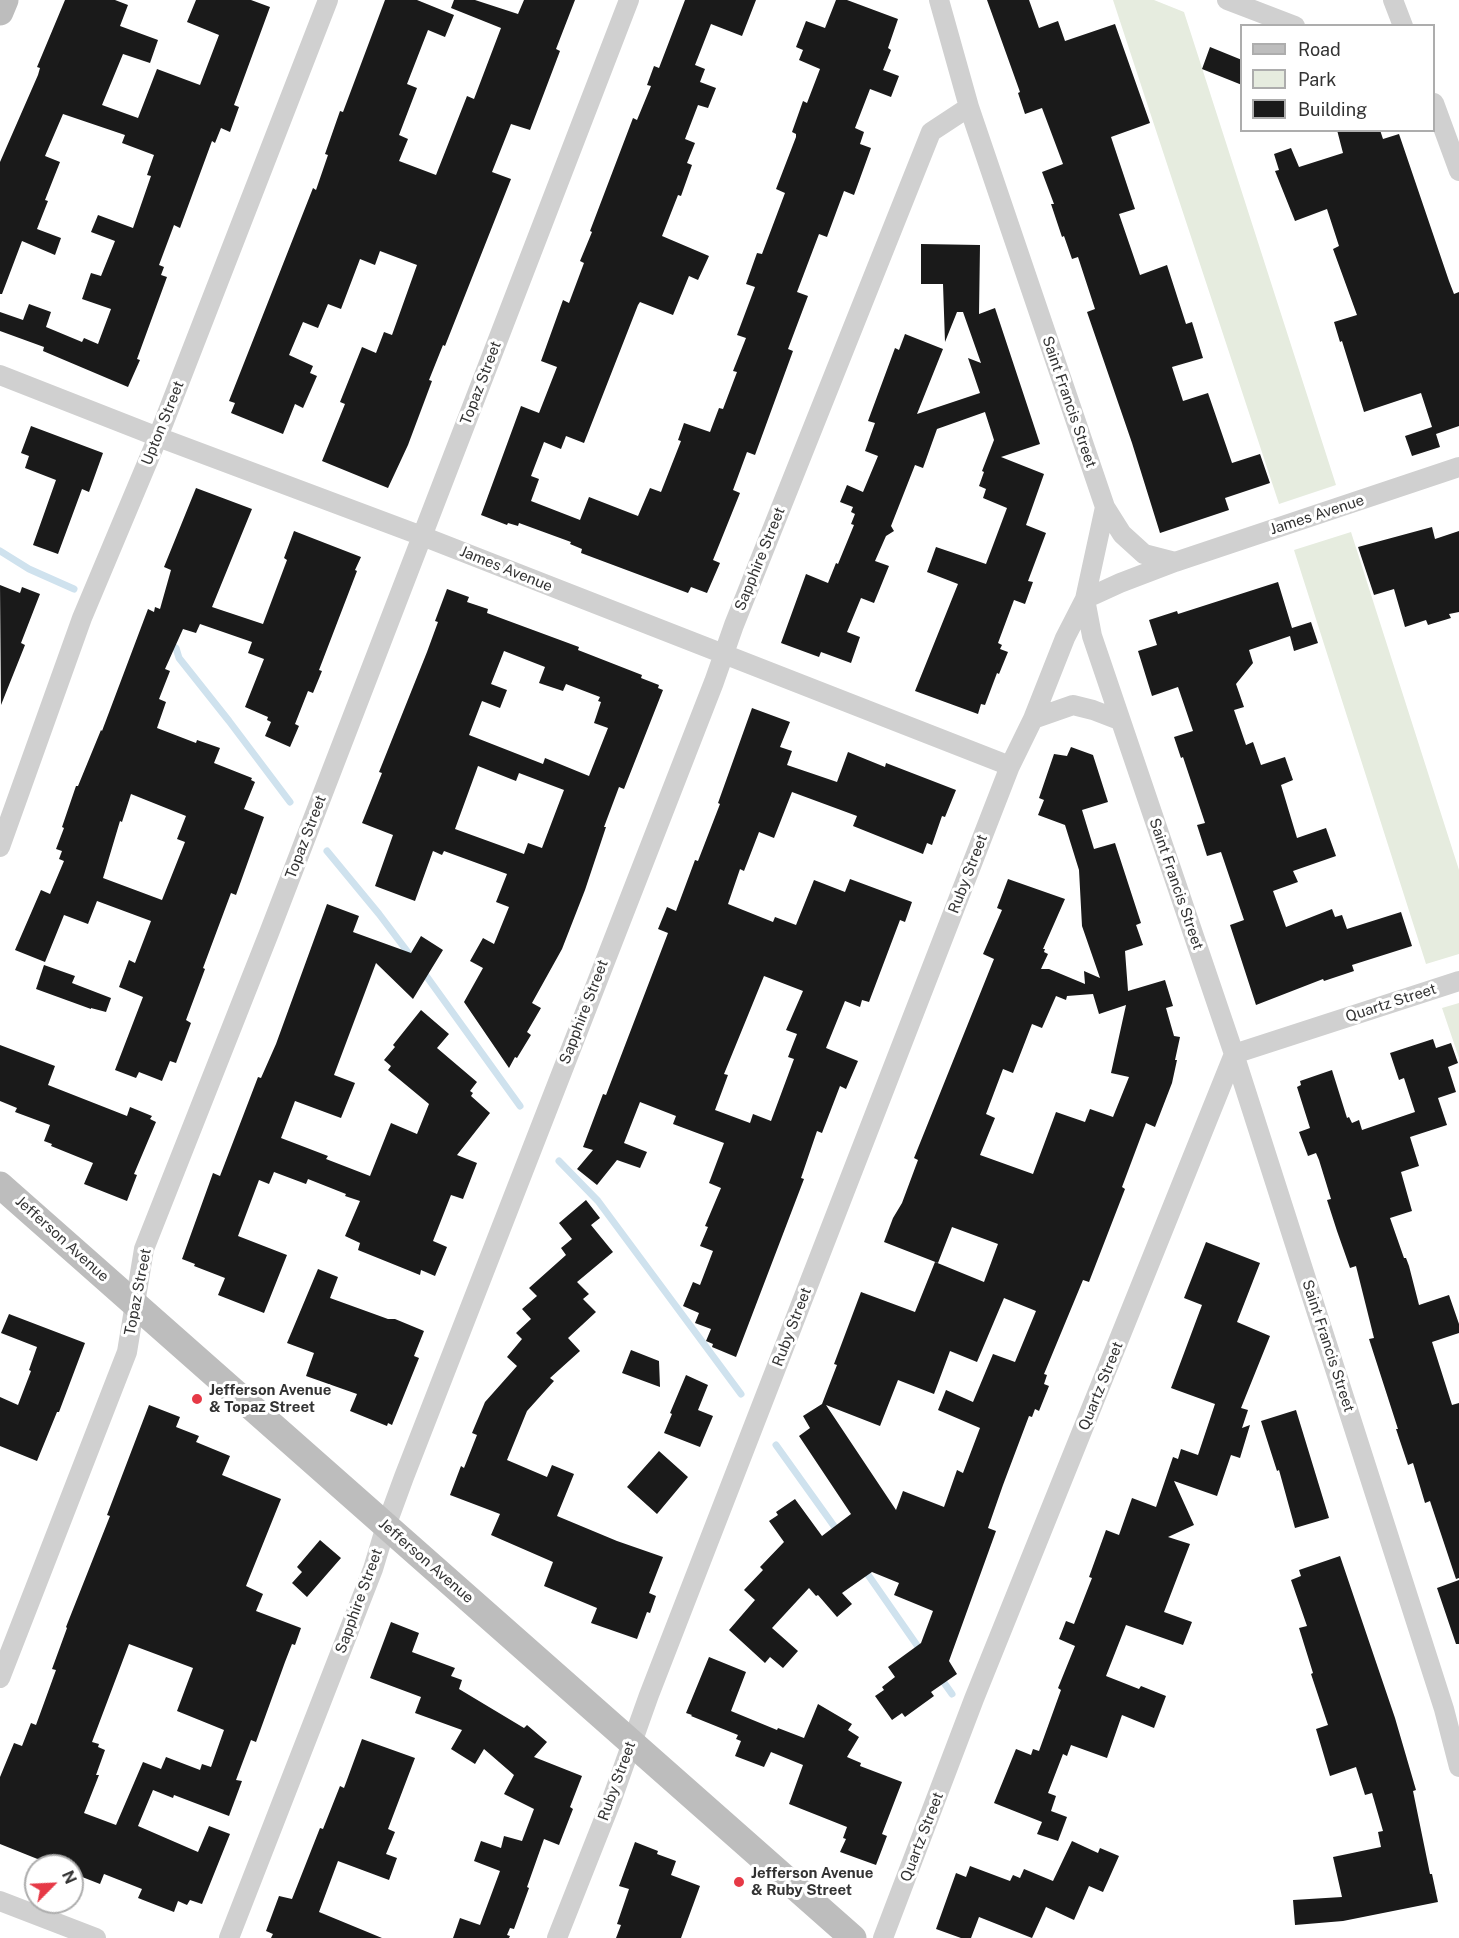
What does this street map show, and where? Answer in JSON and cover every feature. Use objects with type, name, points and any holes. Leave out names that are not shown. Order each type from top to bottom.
[{"type":"main road","points":[[0,12],[5,0]]},
{"type":"main road","name":"Jefferson Avenue","points":[[0,1185],[853,1938]]},
{"type":"street","name":"Upton Street","points":[[0,847],[82,618],[158,437],[328,0]]},
{"type":"street","name":"Topaz Street","points":[[0,1678],[127,1352],[144,1249],[269,933],[629,0]]},
{"type":"street","name":"Saint Francis Street","points":[[939,0],[969,107],[1105,507],[1085,599],[1092,636],[1452,1706],[1459,1767]]},
{"type":"street","points":[[1227,0],[1290,24]]},
{"type":"street","points":[[1393,0],[1402,24]]},
{"type":"street","points":[[1435,106],[1459,171]]},
{"type":"street","name":"Sapphire Street","points":[[229,1938],[723,655],[931,132],[969,107]]},
{"type":"street","name":"James Avenue","points":[[0,375],[422,536],[1010,766]]},
{"type":"street","name":"James Avenue","points":[[1085,599],[1175,562],[1459,467]]},
{"type":"street","points":[[1105,507],[1122,534],[1144,554],[1175,562]]},
{"type":"street","name":"Ruby Street","points":[[557,1938],[1010,766],[1033,719],[1065,638],[1085,599]]},
{"type":"street","points":[[1033,719],[1073,705],[1119,720]]},
{"type":"street","name":"Quartz Street","points":[[884,1938],[974,1699],[1234,1054],[1459,981]]},
{"type":"street","points":[[0,1901],[96,1938]]},
{"type":"green space","points":[[1113,0],[1154,0],[1184,12],[1336,485],[1279,504]]},
{"type":"green space","points":[[1351,532],[1459,870],[1459,954],[1426,964],[1294,550]]},
{"type":"green space","points":[[1459,1003],[1459,1058],[1442,1008]]},
{"type":"building","points":[[65,0],[115,0],[128,5],[120,26],[158,40],[150,63],[123,54],[102,105],[138,118],[157,69],[200,85],[219,35],[187,22],[196,0],[251,0],[270,7],[234,105],[239,107],[230,132],[221,128],[215,143],[212,141],[180,228],[174,225],[159,265],[164,267],[161,275],[167,277],[137,359],[140,360],[128,387],[43,351],[44,347],[0,331],[0,312],[23,320],[29,304],[51,312],[46,327],[82,342],[84,338],[98,344],[111,309],[82,299],[91,273],[101,276],[115,241],[91,232],[98,215],[133,228],[151,176],[147,175],[154,155],[122,143],[125,135],[63,114],[45,156],[60,162],[45,200],[48,201],[37,229],[61,238],[55,255],[22,241],[2,294],[0,294],[0,162],[38,75],[40,68],[37,67]]},
{"type":"building","points":[[385,0],[417,0],[454,15],[445,37],[428,30],[407,84],[417,88],[399,135],[408,139],[399,161],[436,175],[467,96],[474,99],[501,28],[451,8],[454,0],[475,0],[518,14],[524,0],[575,0],[556,49],[560,51],[530,130],[511,124],[492,172],[511,179],[445,346],[443,345],[429,380],[432,381],[408,445],[388,488],[322,461],[345,404],[340,402],[362,347],[376,353],[384,332],[392,335],[417,265],[380,251],[375,265],[360,259],[341,309],[328,304],[318,328],[303,322],[289,355],[313,366],[310,373],[317,376],[303,408],[295,404],[283,434],[231,413],[235,403],[229,401],[313,188],[316,190],[328,155],[325,154],[340,111],[343,112]]},
{"type":"building","points":[[685,0],[756,0],[742,36],[711,24],[695,65],[705,69],[700,82],[716,88],[708,108],[698,105],[685,139],[695,143],[687,163],[692,165],[681,196],[678,195],[662,236],[709,256],[698,280],[689,276],[673,315],[640,302],[584,443],[566,436],[561,449],[544,442],[531,476],[539,479],[531,501],[580,520],[589,497],[638,516],[650,488],[661,492],[681,441],[678,440],[684,423],[710,432],[719,408],[723,409],[737,372],[733,371],[746,338],[737,335],[755,287],[746,284],[757,253],[762,254],[785,193],[776,189],[796,137],[796,134],[792,132],[803,101],[807,103],[820,69],[799,60],[803,50],[796,47],[806,21],[825,28],[836,0],[847,0],[898,19],[888,48],[891,50],[883,70],[899,76],[891,97],[870,89],[855,128],[864,132],[860,144],[871,148],[854,195],[844,191],[827,237],[819,234],[797,292],[808,296],[788,349],[793,351],[755,455],[747,452],[733,490],[740,493],[713,560],[720,563],[707,593],[691,587],[688,593],[581,553],[582,549],[570,544],[571,542],[519,523],[518,526],[508,523],[507,525],[481,515],[521,406],[539,413],[557,367],[541,361],[563,300],[569,303],[584,263],[580,261],[592,232],[590,231],[633,118],[637,120],[651,86],[647,85],[654,66],[659,68]]},
{"type":"building","points":[[987,0],[1029,0],[1039,28],[1058,21],[1065,41],[1115,24],[1150,123],[1111,137],[1135,209],[1119,214],[1140,275],[1167,265],[1186,324],[1192,322],[1203,358],[1172,367],[1183,401],[1208,393],[1232,463],[1260,454],[1270,483],[1225,498],[1229,510],[1160,533],[1087,312],[1095,309],[1078,257],[1072,259],[1064,236],[1062,237],[1051,204],[1054,204],[1042,172],[1063,164],[1042,108],[1025,114],[1018,93],[1020,92]]},
{"type":"building","points":[[1210,47],[1240,59],[1240,84],[1202,69]]},
{"type":"building","points":[[1338,132],[1381,132],[1383,139],[1399,134],[1449,281],[1454,294],[1459,292],[1459,426],[1436,434],[1440,447],[1412,456],[1405,436],[1432,427],[1421,393],[1364,412],[1334,322],[1357,315],[1333,249],[1339,246],[1327,209],[1295,221],[1275,171],[1279,170],[1274,154],[1291,148],[1299,167],[1343,153]]},
{"type":"building","points":[[921,244],[980,245],[979,314],[995,308],[1040,444],[1001,457],[1044,474],[1026,525],[1046,533],[1028,581],[1033,582],[1025,604],[1014,600],[998,643],[1002,645],[1000,649],[1008,652],[985,705],[981,704],[978,714],[915,691],[958,584],[927,572],[936,547],[986,564],[1007,508],[983,498],[986,489],[979,486],[994,440],[985,412],[937,429],[923,468],[915,465],[891,526],[894,531],[886,536],[875,561],[889,566],[874,603],[861,598],[847,632],[860,637],[851,663],[821,652],[819,657],[781,643],[806,574],[828,583],[854,525],[851,524],[855,514],[851,512],[853,507],[840,502],[847,485],[863,492],[878,456],[865,451],[875,423],[868,421],[895,348],[899,350],[905,334],[943,349],[917,414],[980,393],[968,358],[981,363],[963,312],[957,312],[945,342],[943,284],[921,284]]},
{"type":"building","points":[[31,426],[103,453],[89,492],[82,489],[58,554],[33,545],[56,480],[25,468],[29,456],[21,453]]},
{"type":"building","points":[[196,488],[252,509],[212,607],[263,624],[287,560],[284,558],[294,531],[361,557],[319,670],[322,671],[313,693],[308,691],[295,724],[299,726],[290,747],[265,736],[271,722],[267,720],[268,717],[245,707],[264,659],[248,653],[252,642],[200,624],[196,633],[183,629],[165,669],[170,671],[159,699],[166,702],[157,728],[196,743],[197,740],[220,748],[214,763],[252,778],[251,780],[255,782],[244,809],[264,817],[236,895],[231,893],[203,968],[205,969],[186,1020],[191,1023],[176,1063],[170,1061],[162,1081],[139,1072],[136,1078],[115,1070],[143,997],[119,987],[129,960],[135,963],[151,921],[97,901],[88,924],[64,915],[45,962],[15,950],[41,890],[50,894],[64,861],[59,859],[62,851],[56,849],[64,828],[62,827],[76,786],[78,786],[102,731],[148,609],[154,612],[155,607],[160,609],[171,570],[164,567]],"holes":[[[131,794],[186,816],[177,839],[185,842],[162,900],[103,878],[120,821],[122,822]]]},
{"type":"building","points":[[1432,527],[1435,539],[1459,531],[1459,612],[1449,614],[1451,618],[1428,625],[1426,620],[1405,627],[1394,589],[1374,595],[1358,547]]},
{"type":"building","points":[[1278,582],[1292,628],[1311,622],[1318,643],[1294,651],[1290,636],[1249,650],[1253,663],[1236,684],[1244,707],[1234,710],[1246,745],[1253,742],[1261,765],[1285,757],[1293,780],[1281,785],[1297,838],[1326,828],[1336,856],[1293,871],[1298,882],[1273,891],[1286,927],[1332,909],[1335,917],[1342,915],[1347,929],[1401,912],[1412,946],[1352,965],[1354,971],[1324,981],[1323,979],[1256,1005],[1230,925],[1244,920],[1221,852],[1207,856],[1197,825],[1205,823],[1174,737],[1193,731],[1178,687],[1152,696],[1138,651],[1157,645],[1149,620],[1177,611],[1178,614]]},
{"type":"building","points":[[0,585],[20,593],[22,587],[40,594],[21,643],[25,645],[1,705]]},
{"type":"building","points":[[447,589],[469,597],[467,602],[488,609],[487,613],[579,647],[578,650],[642,675],[641,678],[659,685],[658,688],[663,690],[624,789],[619,787],[585,890],[562,949],[532,1003],[541,1008],[527,1032],[531,1035],[509,1068],[464,1002],[483,968],[470,961],[483,938],[494,944],[509,907],[496,902],[507,874],[444,851],[442,855],[433,851],[415,901],[375,886],[393,835],[362,823],[382,773],[379,772],[438,622],[435,621]],"holes":[[[504,651],[545,667],[539,683],[563,691],[566,684],[600,697],[598,701],[601,702],[594,723],[608,728],[589,776],[545,758],[543,764],[469,735],[482,701],[500,708],[507,690],[491,684]],[[478,766],[516,781],[519,773],[564,790],[542,848],[528,843],[524,854],[455,829]]]},
{"type":"building","points":[[752,708],[790,722],[780,747],[792,751],[787,765],[837,782],[848,752],[885,767],[886,763],[956,790],[945,817],[942,816],[932,845],[927,843],[923,854],[853,826],[857,816],[792,792],[774,838],[759,832],[744,871],[740,869],[728,904],[773,922],[775,917],[796,925],[814,880],[845,892],[850,879],[912,902],[905,922],[900,920],[869,1002],[862,1000],[860,1007],[845,1001],[826,1048],[858,1061],[846,1089],[840,1086],[822,1133],[817,1131],[801,1178],[804,1179],[736,1357],[712,1347],[713,1344],[706,1341],[711,1329],[695,1323],[699,1313],[683,1306],[693,1282],[700,1285],[713,1251],[700,1246],[708,1227],[705,1226],[721,1188],[709,1183],[724,1143],[673,1124],[676,1116],[640,1102],[624,1143],[647,1152],[640,1168],[617,1160],[597,1185],[577,1169],[593,1150],[583,1147],[603,1094],[606,1095],[668,933],[658,929],[667,907],[676,911],[695,860],[698,861],[720,804],[718,803]],"holes":[[[764,976],[803,991],[786,1030],[797,1034],[788,1057],[794,1059],[771,1121],[753,1114],[750,1123],[715,1110],[728,1075],[724,1074]]]},
{"type":"building","points":[[1071,747],[1093,755],[1108,802],[1082,810],[1094,849],[1115,843],[1141,923],[1136,925],[1143,945],[1125,951],[1128,991],[1165,980],[1173,1006],[1166,1008],[1174,1036],[1180,1037],[1175,1060],[1177,1060],[1172,1083],[1155,1127],[1146,1123],[1122,1187],[1125,1189],[1089,1282],[1083,1280],[1044,1374],[1047,1375],[1044,1384],[1049,1386],[1039,1411],[1035,1409],[1032,1417],[1029,1416],[1003,1485],[988,1528],[996,1531],[949,1661],[957,1674],[931,1692],[934,1696],[905,1717],[902,1713],[892,1720],[875,1696],[884,1690],[882,1687],[895,1677],[888,1667],[921,1643],[933,1611],[894,1595],[899,1583],[872,1572],[842,1593],[852,1604],[837,1617],[809,1588],[772,1628],[798,1651],[783,1668],[770,1657],[765,1663],[729,1630],[755,1600],[744,1590],[763,1570],[760,1567],[784,1542],[769,1521],[778,1515],[776,1512],[795,1499],[822,1536],[851,1514],[799,1436],[810,1428],[803,1416],[822,1404],[837,1365],[834,1364],[861,1292],[915,1312],[935,1262],[984,1282],[998,1244],[952,1227],[938,1263],[884,1242],[893,1218],[902,1203],[918,1160],[914,1158],[994,959],[983,954],[1002,910],[997,908],[1008,879],[1065,899],[1043,949],[1048,954],[1041,969],[1049,969],[1085,984],[1084,971],[1100,978],[1082,926],[1079,870],[1065,825],[1038,815],[1044,800],[1039,798],[1054,754],[1067,756]],"holes":[[[1093,994],[1099,1014],[1126,1005],[1111,1073],[1129,1077],[1113,1117],[1090,1109],[1085,1122],[1056,1112],[1033,1174],[980,1155],[995,1118],[986,1114],[1003,1069],[1013,1073],[1032,1024],[1042,1028],[1056,996],[1066,1000],[1067,996]],[[1004,1298],[1036,1311],[1015,1362],[993,1354],[973,1402],[946,1390],[938,1410],[980,1428],[963,1473],[957,1470],[944,1507],[903,1491],[896,1510],[826,1405],[880,1426],[898,1380],[934,1394],[950,1351],[977,1362]]]},
{"type":"building","points":[[327,904],[359,916],[353,932],[411,953],[421,936],[443,950],[413,999],[376,963],[334,1075],[355,1083],[341,1118],[295,1101],[281,1138],[328,1156],[326,1159],[370,1176],[391,1123],[417,1134],[429,1104],[388,1070],[391,1066],[384,1060],[421,1010],[449,1034],[437,1048],[477,1082],[470,1091],[473,1093],[471,1096],[490,1113],[457,1155],[477,1163],[463,1199],[451,1195],[433,1241],[447,1247],[435,1276],[421,1270],[420,1275],[358,1250],[360,1243],[345,1236],[360,1201],[308,1179],[306,1184],[274,1172],[269,1184],[259,1180],[238,1236],[287,1255],[264,1313],[218,1295],[225,1278],[182,1259],[213,1173],[220,1176],[258,1077],[261,1078],[276,1044]]},
{"type":"building","points":[[44,965],[75,976],[72,983],[111,998],[106,1012],[91,1009],[36,989]]},
{"type":"building","points":[[1433,1039],[1436,1048],[1451,1043],[1458,1063],[1448,1067],[1456,1092],[1438,1098],[1447,1125],[1410,1137],[1419,1166],[1401,1172],[1412,1211],[1390,1218],[1409,1266],[1419,1305],[1449,1295],[1459,1324],[1459,1333],[1432,1342],[1452,1405],[1459,1403],[1459,1578],[1456,1579],[1430,1501],[1425,1503],[1413,1463],[1408,1465],[1396,1429],[1398,1429],[1369,1339],[1374,1338],[1356,1266],[1350,1268],[1337,1231],[1327,1200],[1331,1199],[1319,1160],[1316,1153],[1308,1156],[1299,1132],[1310,1128],[1297,1087],[1301,1085],[1300,1081],[1332,1070],[1347,1118],[1349,1117],[1352,1123],[1359,1120],[1362,1130],[1415,1112],[1404,1078],[1399,1080],[1390,1053]]},
{"type":"building","points":[[0,1045],[55,1066],[48,1085],[127,1116],[130,1107],[152,1116],[150,1119],[156,1122],[134,1174],[137,1175],[127,1201],[84,1184],[93,1163],[51,1146],[52,1144],[44,1141],[50,1125],[15,1112],[17,1108],[0,1101]]},
{"type":"building","points":[[586,1200],[600,1218],[591,1225],[613,1252],[577,1282],[589,1294],[583,1299],[596,1312],[568,1338],[580,1351],[550,1378],[554,1381],[527,1411],[507,1460],[547,1477],[552,1465],[574,1474],[557,1516],[663,1557],[649,1593],[656,1596],[637,1639],[591,1623],[597,1608],[544,1586],[553,1562],[491,1535],[500,1514],[450,1495],[461,1466],[464,1468],[477,1435],[472,1433],[485,1402],[517,1366],[507,1357],[522,1339],[516,1333],[531,1319],[522,1309],[537,1296],[529,1288],[566,1255],[561,1248],[572,1239],[559,1223]]},
{"type":"building","points":[[1206,1242],[1260,1263],[1237,1322],[1270,1336],[1241,1408],[1248,1410],[1242,1428],[1250,1425],[1240,1458],[1231,1455],[1217,1496],[1174,1481],[1194,1525],[1168,1537],[1190,1544],[1164,1612],[1192,1622],[1183,1645],[1126,1625],[1106,1676],[1139,1689],[1141,1686],[1166,1696],[1154,1728],[1122,1715],[1107,1758],[1071,1745],[1067,1756],[1063,1754],[1048,1793],[1056,1796],[1051,1811],[1067,1817],[1058,1841],[1037,1834],[1042,1822],[994,1803],[1016,1749],[1031,1755],[1033,1749],[1039,1751],[1061,1690],[1058,1688],[1075,1646],[1059,1639],[1066,1621],[1074,1624],[1092,1578],[1089,1577],[1106,1530],[1119,1535],[1132,1498],[1156,1507],[1173,1457],[1178,1459],[1181,1449],[1198,1455],[1215,1404],[1171,1388],[1202,1305],[1184,1298]]},
{"type":"building","points":[[318,1269],[338,1277],[330,1298],[424,1331],[414,1356],[419,1358],[392,1425],[388,1423],[387,1426],[350,1411],[357,1394],[306,1376],[314,1353],[287,1343]]},
{"type":"building","points":[[9,1314],[85,1343],[59,1412],[57,1412],[37,1461],[0,1446],[0,1397],[18,1405],[37,1347],[1,1333]]},
{"type":"building","points":[[631,1350],[659,1361],[660,1387],[622,1373]]},
{"type":"building","points":[[686,1375],[708,1385],[698,1410],[713,1416],[700,1447],[664,1433]]},
{"type":"building","points":[[149,1405],[180,1417],[176,1427],[199,1436],[196,1442],[230,1456],[222,1475],[281,1499],[246,1586],[263,1594],[256,1611],[301,1628],[295,1645],[292,1644],[256,1742],[251,1740],[236,1780],[242,1781],[229,1816],[174,1795],[173,1798],[153,1790],[138,1826],[198,1852],[209,1826],[230,1834],[202,1904],[190,1900],[187,1905],[178,1901],[174,1912],[138,1898],[142,1889],[104,1874],[100,1884],[84,1878],[84,1854],[25,1854],[0,1844],[0,1777],[14,1743],[22,1746],[31,1723],[36,1725],[56,1670],[52,1669],[66,1627],[110,1516],[107,1515]],"holes":[[[129,1644],[193,1668],[177,1711],[224,1730],[211,1767],[202,1764],[200,1770],[166,1757],[161,1769],[143,1762],[116,1825],[84,1813],[99,1775],[96,1775],[105,1750],[98,1747],[99,1744],[92,1742]]]},
{"type":"building","points":[[1296,1410],[1329,1518],[1295,1528],[1279,1470],[1277,1471],[1261,1421]]},
{"type":"building","points":[[659,1451],[688,1477],[657,1514],[627,1487]]},
{"type":"building","points":[[320,1540],[341,1558],[307,1597],[292,1583],[302,1572],[297,1567]]},
{"type":"building","points":[[1340,1556],[1395,1718],[1416,1790],[1413,1791],[1438,1902],[1343,1921],[1295,1925],[1293,1900],[1342,1897],[1333,1857],[1381,1847],[1378,1832],[1383,1831],[1372,1793],[1365,1795],[1356,1767],[1330,1776],[1316,1729],[1328,1725],[1299,1628],[1307,1626],[1291,1580],[1301,1576],[1299,1570]]},
{"type":"building","points":[[1459,1580],[1459,1644],[1456,1644],[1437,1588]]},
{"type":"building","points":[[391,1622],[419,1633],[412,1652],[455,1668],[451,1676],[462,1680],[459,1689],[524,1728],[527,1725],[547,1742],[534,1757],[582,1776],[570,1807],[573,1809],[559,1845],[544,1839],[514,1929],[510,1928],[507,1935],[510,1936],[509,1938],[453,1938],[460,1918],[480,1925],[500,1871],[474,1861],[481,1841],[501,1848],[504,1836],[522,1841],[534,1809],[504,1794],[514,1775],[484,1749],[475,1764],[451,1749],[462,1730],[415,1713],[421,1697],[370,1678]]},
{"type":"building","points":[[709,1657],[746,1672],[731,1711],[777,1730],[778,1728],[804,1738],[818,1704],[852,1724],[848,1730],[859,1737],[847,1757],[861,1763],[860,1766],[902,1782],[882,1834],[887,1836],[876,1865],[840,1852],[846,1839],[843,1838],[847,1827],[789,1804],[803,1765],[771,1752],[764,1767],[735,1756],[741,1741],[736,1739],[738,1735],[686,1713]]},
{"type":"building","points":[[362,1739],[415,1758],[388,1829],[395,1832],[386,1854],[397,1858],[389,1880],[338,1861],[319,1912],[382,1938],[271,1938],[273,1934],[266,1931],[279,1896],[292,1899],[320,1828],[323,1829],[340,1786],[344,1788]]},
{"type":"building","points":[[1072,1841],[1098,1853],[1100,1848],[1119,1856],[1103,1892],[1089,1886],[1074,1920],[1046,1907],[1032,1938],[979,1917],[971,1938],[961,1938],[936,1929],[956,1873],[966,1877],[970,1866],[1010,1881],[1013,1875],[1020,1878],[1024,1869],[1053,1881]]},
{"type":"building","points":[[635,1842],[676,1861],[671,1875],[700,1886],[681,1938],[616,1938],[621,1925],[617,1924],[629,1889],[619,1886]]},
{"type":"waterway","points":[[0,551],[29,569],[74,589]]},
{"type":"waterway","points":[[169,643],[176,648],[179,658],[290,802]]},
{"type":"waterway","points":[[327,851],[413,959]]},
{"type":"waterway","points":[[422,970],[520,1106]]},
{"type":"waterway","points":[[559,1161],[598,1201],[741,1394]]},
{"type":"waterway","points":[[776,1445],[839,1533]]},
{"type":"waterway","points":[[864,1569],[921,1651]]},
{"type":"waterway","points":[[940,1677],[952,1694]]},
{"type":"place","name":"Jefferson Avenue & Topaz Street","points":[[197,1399]]},
{"type":"place","name":"Jefferson Avenue & Ruby Street","points":[[739,1882]]}]
